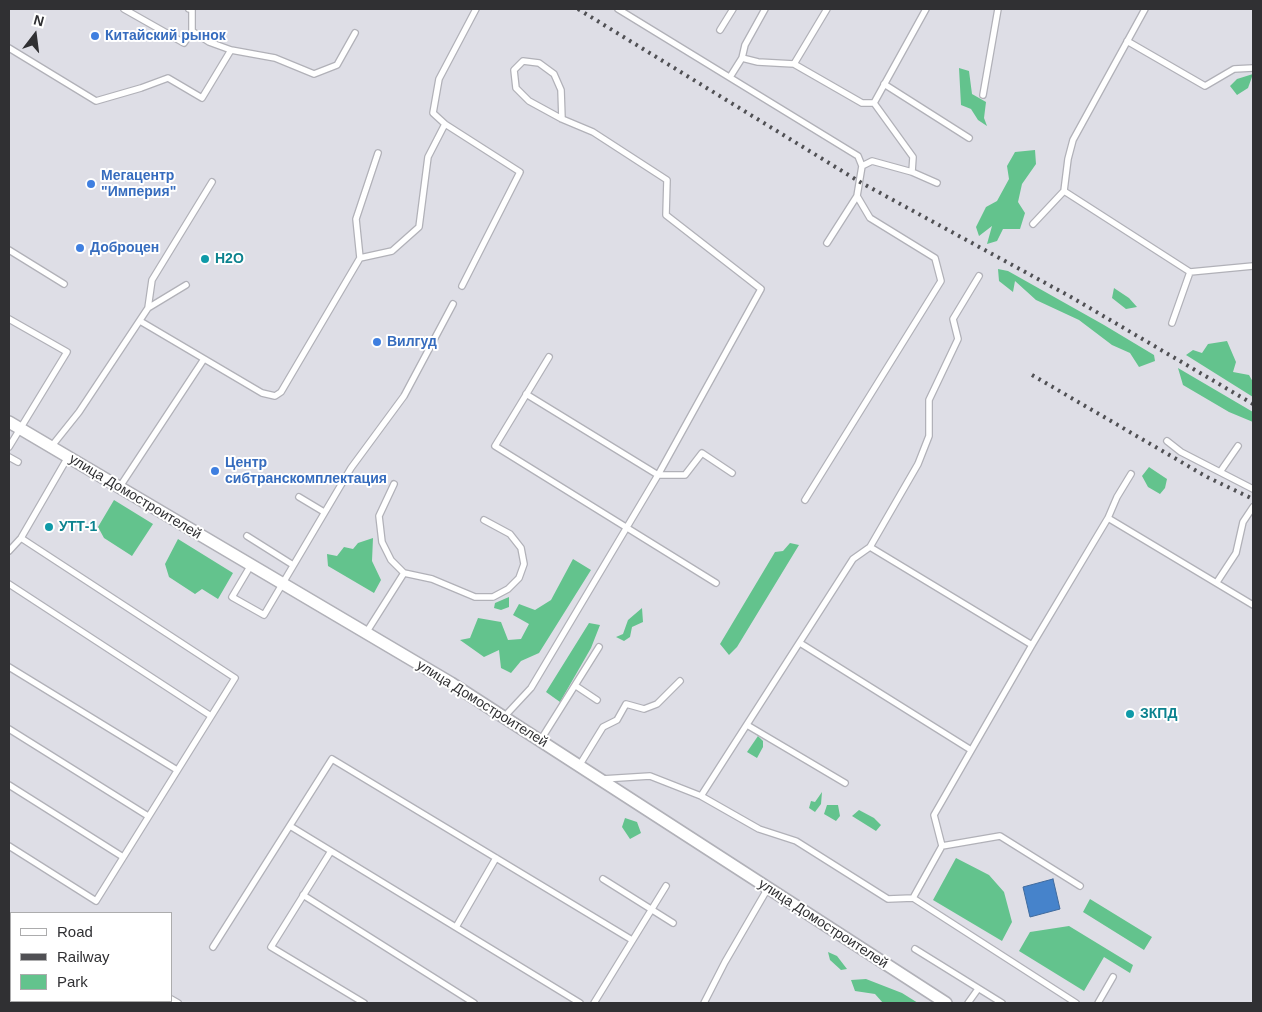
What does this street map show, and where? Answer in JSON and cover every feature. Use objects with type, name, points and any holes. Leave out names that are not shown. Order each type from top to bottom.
[{"type":"street","name":"улица Домостроителей","points":[[9,422],[366,633],[504,717],[946,1003]]},
{"type":"lane","points":[[124,9],[184,43],[192,31],[192,10],[189,9]]},
{"type":"lane","points":[[462,286],[520,172],[445,124],[433,113],[439,79],[476,9]]},
{"type":"lane","points":[[618,9],[858,156],[862,166],[857,196],[827,242]]},
{"type":"lane","points":[[720,30],[733,9]]},
{"type":"lane","points":[[730,77],[742,58],[745,45],[765,9]]},
{"type":"lane","points":[[794,64],[827,9]]},
{"type":"lane","points":[[874,103],[926,9]]},
{"type":"lane","points":[[983,95],[998,9]]},
{"type":"lane","points":[[1033,224],[1064,191],[1068,159],[1073,140],[1146,9]]},
{"type":"lane","points":[[192,31],[209,42],[231,50],[275,58],[314,74],[337,65],[355,33]]},
{"type":"lane","points":[[1127,41],[1205,86],[1234,69],[1253,68]]},
{"type":"lane","points":[[9,48],[96,100],[141,88],[168,78],[202,98],[231,50]]},
{"type":"lane","points":[[742,58],[758,62],[794,64],[862,103],[874,103]]},
{"type":"lane","points":[[504,717],[531,688],[658,475],[761,289],[666,215],[667,180],[593,132],[562,119],[529,101],[516,88],[514,70],[523,61],[539,63],[554,74],[562,90],[562,119]]},
{"type":"lane","points":[[884,84],[968,138]]},
{"type":"lane","points":[[874,103],[913,157],[912,172]]},
{"type":"lane","points":[[360,258],[392,251],[419,227],[428,157],[445,124]]},
{"type":"lane","points":[[140,321],[262,393],[275,396],[281,392],[360,258],[356,219],[378,153]]},
{"type":"lane","points":[[862,166],[872,161],[912,172],[937,183]]},
{"type":"lane","points":[[51,447],[80,412],[148,308],[152,280],[212,182]]},
{"type":"lane","points":[[1064,191],[1190,272],[1253,266]]},
{"type":"lane","points":[[806,500],[941,281],[935,258],[870,218],[857,196]]},
{"type":"lane","points":[[9,250],[64,284]]},
{"type":"lane","points":[[1172,323],[1190,272]]},
{"type":"lane","points":[[701,796],[853,559],[870,547],[918,464],[929,436],[929,400],[958,339],[954,319],[979,276]]},
{"type":"lane","points":[[148,308],[186,285]]},
{"type":"lane","points":[[251,565],[232,597],[264,615],[351,468],[404,396],[453,304]]},
{"type":"lane","points":[[9,320],[67,352],[45,391],[9,447]]},
{"type":"lane","points":[[549,357],[495,446],[716,583]]},
{"type":"lane","points":[[120,488],[204,359]]},
{"type":"lane","points":[[526,394],[658,475],[685,475],[702,453],[732,473]]},
{"type":"lane","points":[[1166,441],[1181,452],[1253,489]]},
{"type":"lane","points":[[1220,472],[1238,446]]},
{"type":"lane","points":[[9,457],[18,462]]},
{"type":"lane","points":[[9,551],[20,538],[68,457]]},
{"type":"lane","points":[[913,898],[942,846],[934,815],[1108,518],[1117,497],[1131,474]]},
{"type":"lane","points":[[394,484],[379,516],[382,542],[391,560],[404,573],[432,579],[475,597],[493,597],[508,589],[519,578],[524,564],[521,548],[510,534],[484,520]]},
{"type":"lane","points":[[300,497],[324,512]]},
{"type":"lane","points":[[1217,582],[1236,554],[1243,522],[1253,507]]},
{"type":"lane","points":[[1108,518],[1253,605]]},
{"type":"lane","points":[[247,536],[293,565]]},
{"type":"lane","points":[[9,846],[96,901],[235,678],[20,538]]},
{"type":"lane","points":[[870,547],[1032,645]]},
{"type":"lane","points":[[366,633],[404,573]]},
{"type":"lane","points":[[9,584],[210,716]]},
{"type":"lane","points":[[800,643],[971,750]]},
{"type":"lane","points":[[540,741],[599,647]]},
{"type":"lane","points":[[9,667],[177,770]]},
{"type":"lane","points":[[578,766],[604,727],[617,720],[626,704],[644,709],[658,704],[680,681]]},
{"type":"lane","points":[[576,686],[597,700]]},
{"type":"lane","points":[[747,725],[845,783]]},
{"type":"lane","points":[[9,729],[148,816]]},
{"type":"lane","points":[[213,947],[332,759],[632,940]]},
{"type":"lane","points":[[600,779],[650,776],[701,796],[759,829],[796,841],[888,899],[913,898],[1076,1003]]},
{"type":"lane","points":[[9,785],[123,857]]},
{"type":"lane","points":[[290,826],[580,1003]]},
{"type":"lane","points":[[942,846],[1000,836],[1080,886]]},
{"type":"lane","points":[[331,851],[271,947],[364,1003]]},
{"type":"lane","points":[[456,927],[496,858]]},
{"type":"lane","points":[[603,879],[674,923]]},
{"type":"lane","points":[[594,1003],[666,886]]},
{"type":"lane","points":[[704,1003],[725,962],[768,888]]},
{"type":"lane","points":[[303,895],[474,1003]]},
{"type":"lane","points":[[915,948],[1002,1003]]},
{"type":"lane","points":[[1098,1003],[1113,977]]},
{"type":"lane","points":[[968,1003],[978,988]]},
{"type":"green space","points":[[959,68],[969,71],[972,94],[986,102],[984,118],[987,126],[978,120],[971,109],[961,105]]},
{"type":"green space","points":[[1253,74],[1248,88],[1237,95],[1230,86],[1237,79]]},
{"type":"green space","points":[[1035,150],[1036,164],[1022,184],[1018,202],[1025,213],[1020,229],[1003,229],[997,241],[987,244],[992,226],[979,236],[976,227],[986,207],[997,201],[1009,179],[1007,166],[1015,152]]},
{"type":"green space","points":[[998,269],[1008,271],[1104,325],[1154,355],[1155,361],[1139,367],[1130,353],[1112,345],[1079,320],[1036,300],[1015,281],[1013,292],[999,281]]},
{"type":"green space","points":[[1114,288],[1129,298],[1137,307],[1126,309],[1112,298]]},
{"type":"green space","points":[[1227,341],[1236,362],[1233,372],[1249,375],[1253,382],[1253,397],[1186,355],[1193,350],[1202,353],[1208,344]]},
{"type":"green space","points":[[1178,368],[1253,412],[1253,422],[1229,412],[1183,385]]},
{"type":"green space","points":[[1149,467],[1167,479],[1165,488],[1160,494],[1148,487],[1142,476]]},
{"type":"green space","points":[[114,500],[153,524],[132,556],[104,538],[98,527]]},
{"type":"green space","points":[[373,538],[372,561],[381,580],[374,593],[328,566],[327,554],[337,556],[344,547],[353,549],[358,543]]},
{"type":"green space","points":[[178,539],[233,573],[218,599],[202,589],[195,594],[169,577],[165,564]]},
{"type":"green space","points":[[790,543],[799,545],[737,647],[729,655],[720,644],[775,552],[783,551]]},
{"type":"green space","points":[[573,559],[591,570],[539,653],[521,661],[511,673],[501,668],[499,650],[484,657],[460,640],[470,638],[478,618],[501,622],[508,640],[521,639],[529,624],[513,615],[519,604],[535,610],[551,600]]},
{"type":"green space","points":[[509,597],[509,607],[501,610],[494,608],[495,603]]},
{"type":"green space","points":[[642,608],[643,622],[632,627],[630,637],[624,641],[616,637],[623,634],[628,620]]},
{"type":"green space","points":[[589,623],[600,625],[591,648],[560,702],[546,692]]},
{"type":"green space","points":[[758,736],[763,741],[763,747],[757,758],[747,752]]},
{"type":"green space","points":[[822,792],[821,804],[815,812],[809,808],[811,801],[815,802]]},
{"type":"green space","points":[[827,805],[838,805],[840,816],[836,821],[824,814]]},
{"type":"green space","points":[[859,810],[874,818],[881,825],[876,831],[852,816]]},
{"type":"green space","points":[[625,818],[637,822],[641,833],[630,839],[622,827]]},
{"type":"green space","points":[[956,858],[989,875],[1004,892],[1012,922],[1002,941],[933,900]]},
{"type":"green space","points":[[1090,899],[1152,937],[1144,950],[1083,912]]},
{"type":"green space","points":[[1069,926],[1133,965],[1130,973],[1104,957],[1084,991],[1019,951],[1030,932]]},
{"type":"green space","points":[[828,952],[837,956],[847,969],[841,970],[830,960]]},
{"type":"green space","points":[[866,979],[902,993],[918,1003],[883,1003],[875,994],[855,991],[851,980]]},
{"type":"water","points":[[1053,879],[1060,909],[1030,917],[1023,887]]},
{"type":"railway","points":[[578,9],[860,182],[1071,297],[1253,404]]},
{"type":"railway","points":[[1032,375],[1207,477],[1253,499]]},
{"type":"place","name":"Китайский рынок","points":[[95,36]]},
{"type":"place","name":"Мегацентр \"Империя\"","points":[[91,184]]},
{"type":"place","name":"Доброцен","points":[[80,248]]},
{"type":"place","name":"H2O","points":[[205,259]]},
{"type":"place","name":"Вилгуд","points":[[377,342]]},
{"type":"place","name":"Центр сибтранскомплектация","points":[[215,471]]},
{"type":"place","name":"УТТ-1","points":[[49,527]]},
{"type":"place","name":"ЗКПД","points":[[1130,714]]}]
